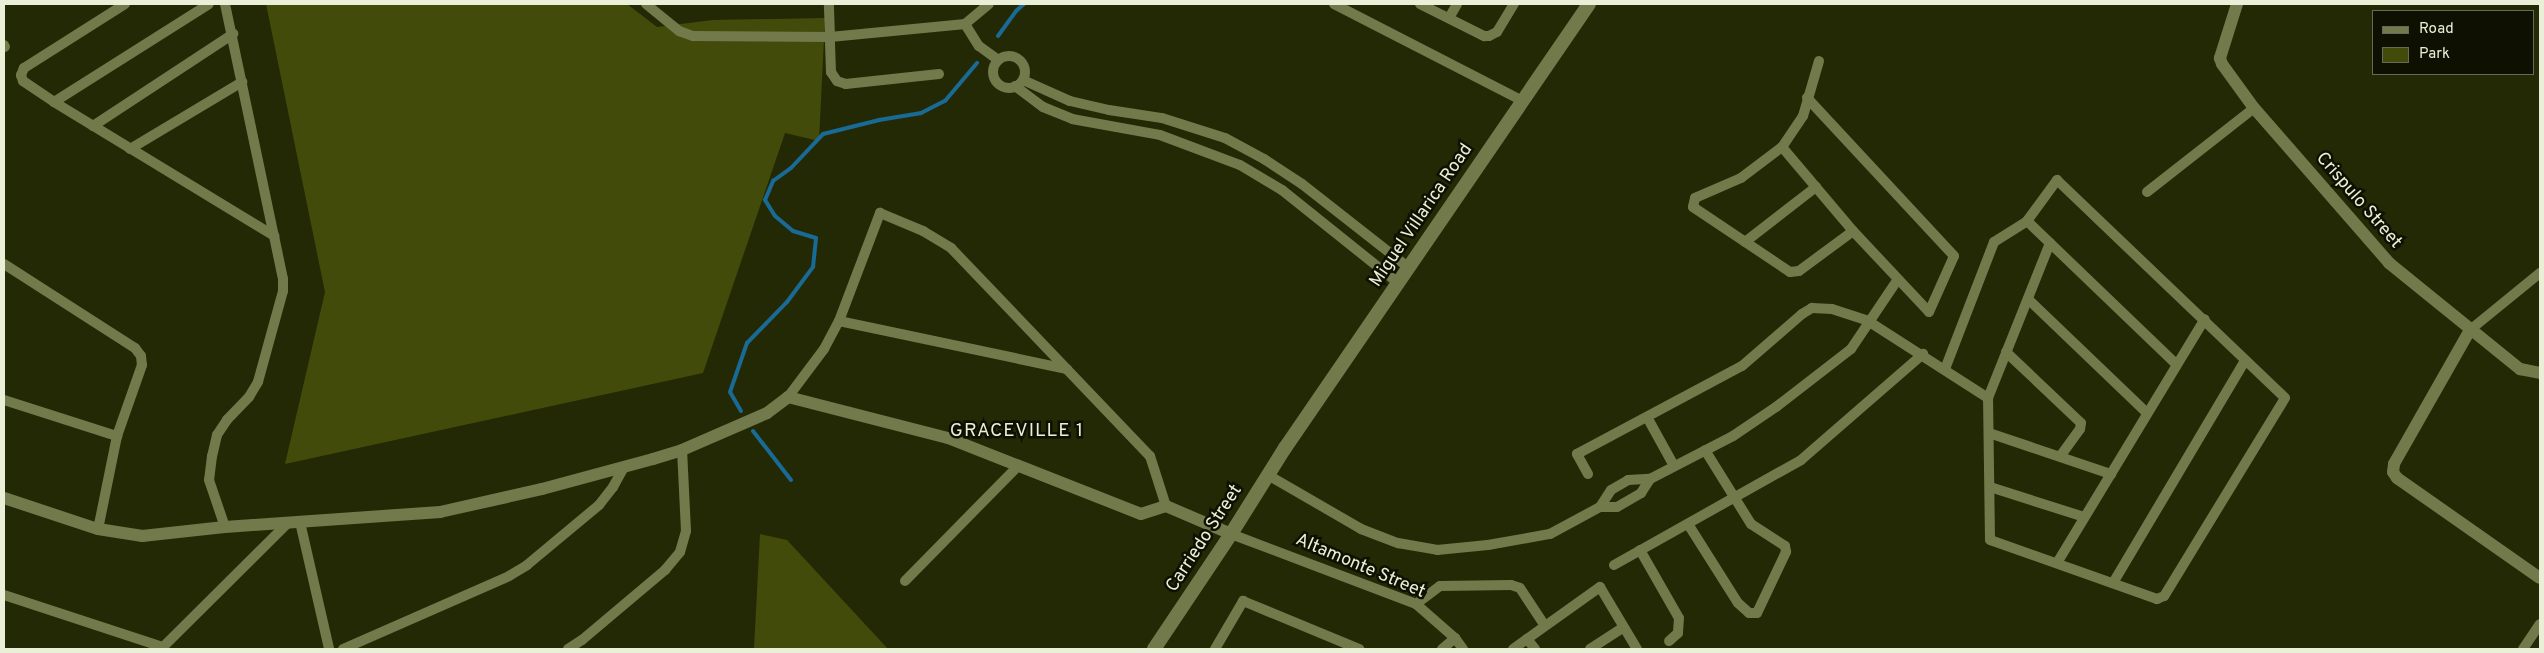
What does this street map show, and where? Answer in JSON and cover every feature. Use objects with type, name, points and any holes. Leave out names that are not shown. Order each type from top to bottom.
[{"type":"main road","name":"Miguel Villarica Road","points":[[1285,448],[1589,4]]},
{"type":"main road","name":"Carriedo Street","points":[[1154,649],[1232,534],[1285,448]]},
{"type":"street","points":[[125,4],[24,68],[21,75],[23,81],[54,102],[274,236]]},
{"type":"street","points":[[54,102],[209,4]]},
{"type":"street","points":[[225,4],[233,34],[283,279],[282,291],[261,373],[249,397],[217,435],[212,456],[209,480],[225,527]]},
{"type":"street","points":[[646,4],[678,31],[693,36],[830,37],[965,24],[989,4]]},
{"type":"street","points":[[830,4],[831,72],[837,81],[846,84],[939,74]]},
{"type":"street","points":[[1334,4],[1523,100]]},
{"type":"street","points":[[1420,4],[1484,36],[1498,32],[1514,4]]},
{"type":"street","points":[[1448,18],[1457,4]]},
{"type":"street","name":"Crispulo Street","points":[[2237,4],[2220,58],[2222,64],[2254,108],[2389,263],[2520,369],[2540,373]]},
{"type":"street","points":[[965,24],[979,46],[998,60]]},
{"type":"street","points":[[93,126],[233,34]]},
{"type":"street","points":[[1019,83],[1025,70],[1021,61],[1012,56],[998,60],[993,68],[994,78],[1005,88],[1019,83],[1070,101],[1109,110],[1162,118],[1225,138],[1264,159],[1302,184],[1409,268]]},
{"type":"street","points":[[1819,61],[1803,116],[1782,147],[1741,178],[1695,198],[1693,208],[1790,272],[1800,271],[1852,231]]},
{"type":"street","points":[[130,148],[242,82]]},
{"type":"street","points":[[1019,83],[1043,107],[1072,118],[1160,135],[1240,165],[1282,190],[1398,283]]},
{"type":"street","points":[[1782,147],[1852,231],[1929,312],[1954,256],[1807,98]]},
{"type":"street","points":[[2147,192],[2254,108]]},
{"type":"street","points":[[1945,369],[1994,242],[2027,221],[2055,181],[2060,181],[2285,398],[2164,596],[2158,599],[1990,540],[1988,398],[2050,243]]},
{"type":"street","points":[[1745,242],[1816,187]]},
{"type":"street","points":[[4,498],[98,529],[142,536],[225,527],[440,512],[623,469],[682,450],[767,413],[788,397],[824,349],[839,321],[880,213],[923,231],[951,248],[1150,456],[1166,506]]},
{"type":"street","points":[[2027,221],[2176,364]]},
{"type":"street","points":[[4,264],[135,348],[141,356],[142,365],[117,436],[98,529]]},
{"type":"street","points":[[2540,273],[2470,330],[2394,464],[2393,472],[2396,478],[2540,578]]},
{"type":"street","points":[[1600,507],[1611,490],[1628,480],[1650,479],[1733,436],[1825,370],[1851,348],[1898,279]]},
{"type":"street","points":[[2028,299],[2147,413]]},
{"type":"street","points":[[1588,474],[1577,454],[1742,366],[1808,310],[1832,309],[1868,321],[1923,354],[1988,398]]},
{"type":"street","points":[[2057,563],[2176,364],[2205,320]]},
{"type":"street","points":[[839,321],[1067,369]]},
{"type":"street","points":[[2006,352],[2081,423],[2080,429],[2060,457]]},
{"type":"street","points":[[1614,564],[1734,500],[1801,460],[1923,354]]},
{"type":"street","points":[[2113,583],[2245,361]]},
{"type":"street","points":[[788,397],[948,438],[1141,514],[1166,506],[1232,534]]},
{"type":"street","points":[[4,400],[117,436]]},
{"type":"street","points":[[1647,417],[1674,466]]},
{"type":"street","points":[[1989,433],[2110,474]]},
{"type":"street","points":[[568,649],[582,640],[665,570],[680,552],[686,531],[682,450]]},
{"type":"street","points":[[1688,524],[1738,603],[1746,611],[1755,614],[1759,610],[1786,552],[1785,546],[1751,524],[1704,450]]},
{"type":"street","points":[[906,581],[1018,466]]},
{"type":"street","points":[[343,649],[509,576],[527,565],[599,505],[613,487],[623,469]]},
{"type":"street","points":[[1268,475],[1361,529],[1416,548],[1438,550],[1480,546],[1550,534],[1600,507],[1617,506],[1641,493],[1650,479]]},
{"type":"street","points":[[1990,487],[2084,517]]},
{"type":"street","points":[[4,595],[163,647],[294,523]]},
{"type":"street","points":[[294,523],[329,649]]},
{"type":"street","name":"Altamonte Street","points":[[1232,534],[1416,604],[1455,638],[1463,649]]},
{"type":"street","points":[[1640,550],[1679,618],[1678,633],[1669,642]]},
{"type":"street","points":[[1416,604],[1440,586],[1511,585],[1520,588],[1545,626]]},
{"type":"street","points":[[1512,649],[1600,587],[1637,649]]},
{"type":"street","points":[[1214,649],[1243,601],[1351,648]]},
{"type":"street","points":[[2523,649],[2540,624]]},
{"type":"street","points":[[1590,649],[1624,627]]},
{"type":"street","points":[[1442,649],[1455,638]]},
{"type":"street","points":[[1527,639],[1535,649]]},
{"type":"green space","points":[[266,4],[627,4],[657,27],[713,20],[825,18],[819,141],[785,133],[703,373],[285,464],[325,292]]},
{"type":"green space","points":[[760,534],[787,540],[888,649],[754,649]]},
{"type":"waterway","points":[[998,36],[1016,11],[1024,4]]},
{"type":"waterway","points":[[741,411],[730,392],[747,343],[787,302],[813,267],[816,238],[793,231],[775,216],[765,200],[773,181],[791,168],[823,134],[879,120],[921,113],[945,101],[977,63]]},
{"type":"waterway","points":[[753,431],[791,480]]},
{"type":"district","name":"GRACEVILLE 1","points":[[1017,432]]}]
